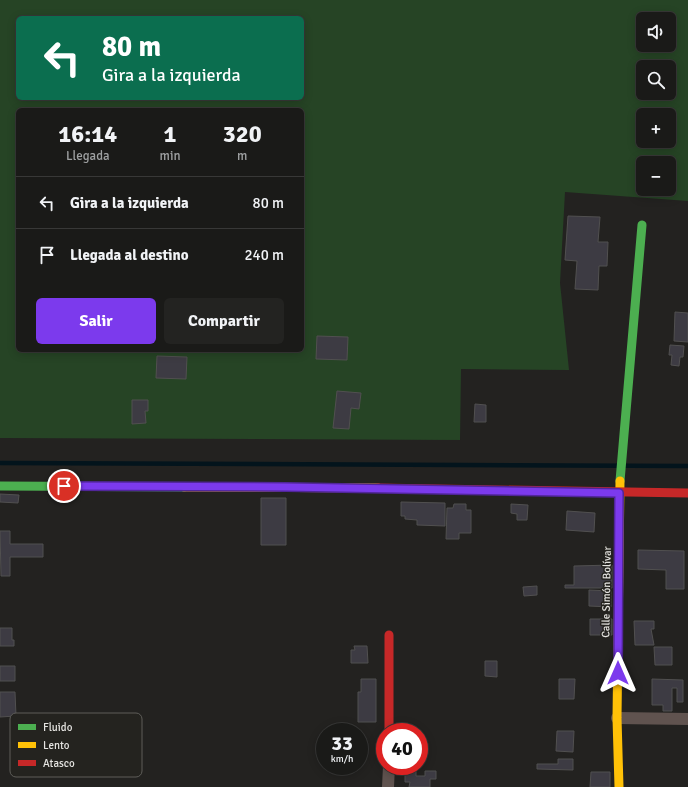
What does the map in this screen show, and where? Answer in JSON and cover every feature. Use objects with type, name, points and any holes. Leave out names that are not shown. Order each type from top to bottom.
[{"type":"street","name":"Calle Simón Bolívar","points":[[619,787],[617,718],[619,493],[642,225]]},
{"type":"street","points":[[0,486],[278,487],[688,493]]},
{"type":"street","points":[[389,635],[389,723]]},
{"type":"street","points":[[617,718],[688,719]]},
{"type":"street","points":[[388,775],[388,787]]},
{"type":"green space","points":[[0,0],[688,0],[688,201],[565,192],[560,283],[569,370],[461,369],[460,440],[0,438]]},
{"type":"building","points":[[568,216],[600,217],[598,242],[608,242],[607,266],[599,266],[598,290],[575,289],[577,261],[565,260]]},
{"type":"building","points":[[675,312],[688,313],[688,342],[674,341]]},
{"type":"building","points":[[317,336],[348,337],[347,360],[316,359]]},
{"type":"building","points":[[670,345],[684,346],[683,357],[680,357],[679,366],[671,365],[672,355],[669,355]]},
{"type":"building","points":[[157,356],[187,357],[186,379],[156,378]]},
{"type":"building","points":[[337,391],[361,393],[359,409],[351,408],[349,429],[333,428]]},
{"type":"building","points":[[132,400],[148,400],[148,411],[145,411],[146,423],[132,424]]},
{"type":"building","points":[[475,404],[486,405],[486,422],[474,422]]},
{"type":"building","points":[[0,494],[19,495],[18,503],[0,502]]},
{"type":"building","points":[[261,498],[286,498],[286,545],[261,545]]},
{"type":"building","points":[[401,502],[445,503],[445,526],[417,525],[417,520],[405,519],[405,516],[401,516]]},
{"type":"building","points":[[454,504],[466,504],[466,510],[471,510],[471,533],[459,533],[459,539],[446,539],[447,508],[453,508]]},
{"type":"building","points":[[511,504],[528,505],[527,520],[517,520],[517,514],[511,513]]},
{"type":"building","points":[[567,511],[595,513],[594,532],[566,530]]},
{"type":"building","points":[[0,531],[10,531],[10,544],[43,544],[43,557],[10,557],[10,576],[1,576]]},
{"type":"building","points":[[638,550],[684,551],[684,589],[666,589],[666,570],[638,569]]},
{"type":"building","points":[[612,565],[612,588],[565,588],[565,585],[574,585],[574,566]]},
{"type":"building","points":[[537,586],[537,595],[524,596],[523,587]]},
{"type":"building","points":[[589,590],[611,591],[611,607],[589,606]]},
{"type":"building","points":[[590,619],[612,619],[612,635],[590,635]]},
{"type":"building","points":[[634,621],[654,621],[654,629],[651,629],[654,645],[635,645]]},
{"type":"building","points":[[0,628],[12,628],[12,640],[14,640],[14,646],[0,646]]},
{"type":"building","points":[[354,646],[367,646],[368,663],[351,663],[351,650],[355,650]]},
{"type":"building","points":[[654,647],[672,647],[672,665],[655,665]]},
{"type":"building","points":[[485,661],[497,661],[497,677],[485,676]]},
{"type":"building","points":[[0,666],[15,666],[15,681],[0,681]]},
{"type":"building","points":[[361,679],[376,679],[376,722],[358,722],[358,692],[361,692]]},
{"type":"building","points":[[559,679],[575,679],[574,699],[559,699]]},
{"type":"building","points":[[652,679],[683,680],[683,702],[677,702],[677,688],[672,688],[672,711],[663,711],[663,705],[652,705]]},
{"type":"building","points":[[0,692],[15,692],[16,713],[10,713],[10,716],[0,717]]},
{"type":"building","points":[[557,731],[574,731],[573,752],[556,751]]},
{"type":"building","points":[[558,759],[573,759],[573,770],[537,769],[537,764],[558,764]]},
{"type":"building","points":[[428,771],[436,771],[436,779],[430,779],[430,787],[409,787],[410,782],[405,782],[405,775],[425,776],[428,775]]},
{"type":"building","points":[[591,772],[610,772],[610,787],[590,787]]},
{"type":"waterway","points":[[0,463],[688,466]]},
{"type":"traffic: fast","points":[[620,481],[642,225]]},
{"type":"traffic: fast","points":[[0,486],[184,487]]},
{"type":"traffic: slow","points":[[619,787],[617,718],[620,481]]},
{"type":"traffic: slow","points":[[184,487],[378,488]]},
{"type":"traffic: jam","points":[[378,488],[688,493]]},
{"type":"traffic: jam","points":[[389,635],[389,723]]},
{"type":"route","points":[[64,486],[286,487],[619,493],[618,673]]}]
